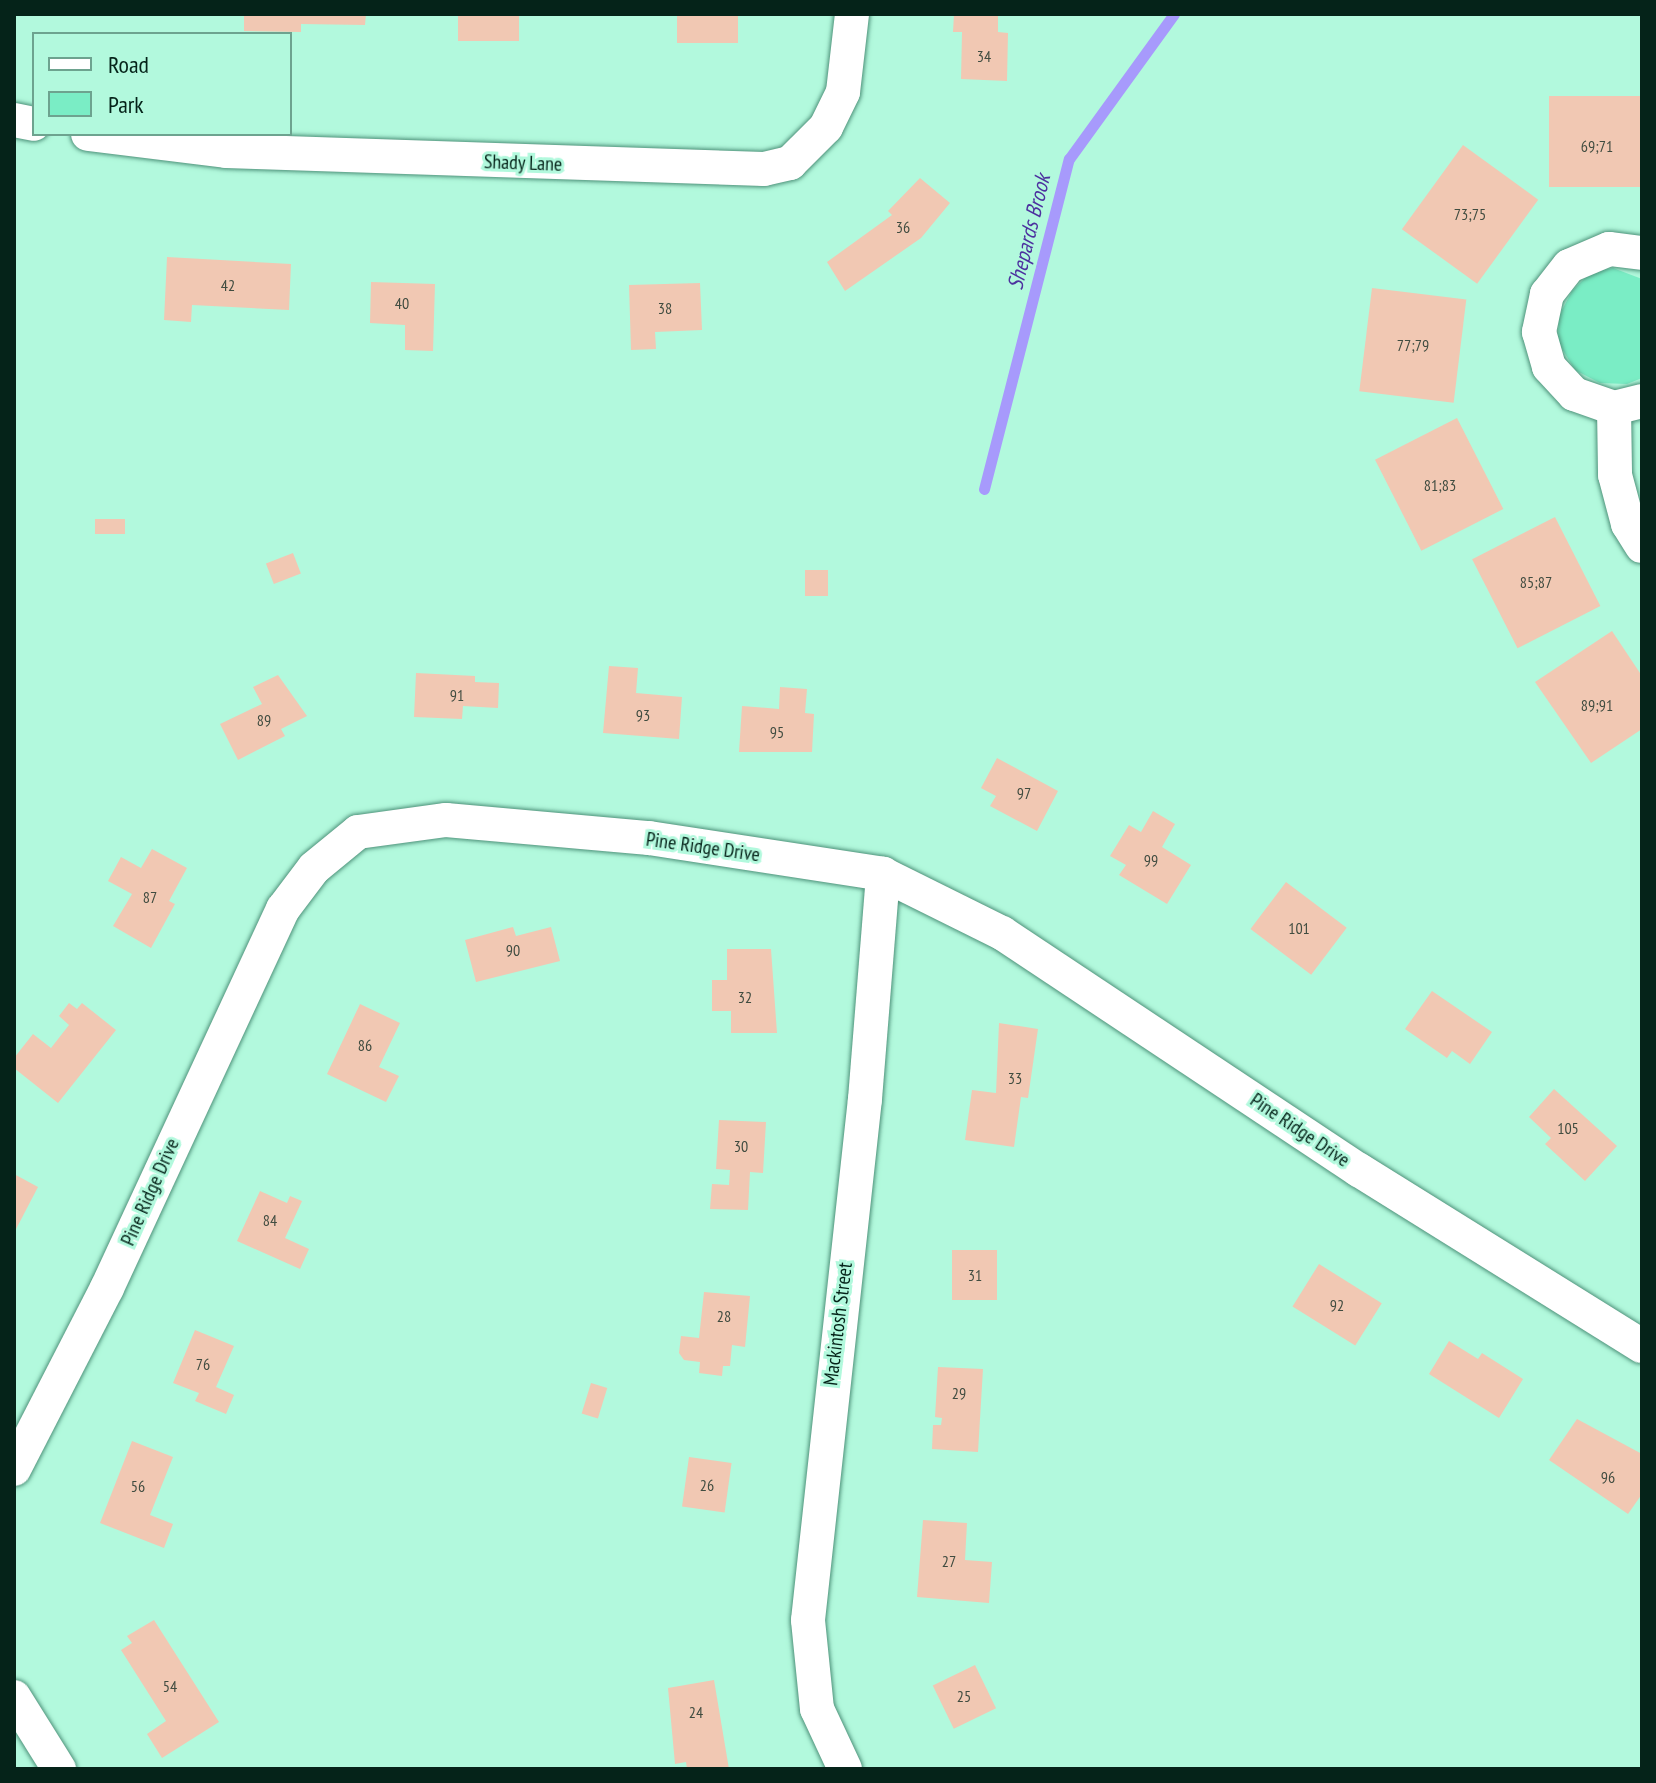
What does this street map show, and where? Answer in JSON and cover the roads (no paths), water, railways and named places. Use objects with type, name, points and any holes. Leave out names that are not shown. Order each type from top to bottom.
[{"type":"street","name":"Shady Lane","points":[[104,136],[226,151],[764,169],[790,163],[826,127],[843,92],[852,14]]},
{"type":"street","points":[[1642,253],[1609,249],[1569,266],[1547,294],[1539,332],[1549,367],[1574,394],[1628,404],[1615,475],[1628,524],[1642,546]]},
{"type":"street","name":"Pine Ridge Drive","points":[[14,1469],[107,1288],[283,909],[314,868],[358,832],[446,820],[649,838],[883,874],[1002,933],[1359,1170],[1642,1346]]},
{"type":"street","name":"Mackintosh Street","points":[[845,1769],[817,1709],[808,1620],[865,1099],[883,874]]},
{"type":"street","points":[[14,1697],[59,1769]]},
{"type":"waterway","name":"Shepards Brook","points":[[984,489],[1069,159],[1174,14]]}]
